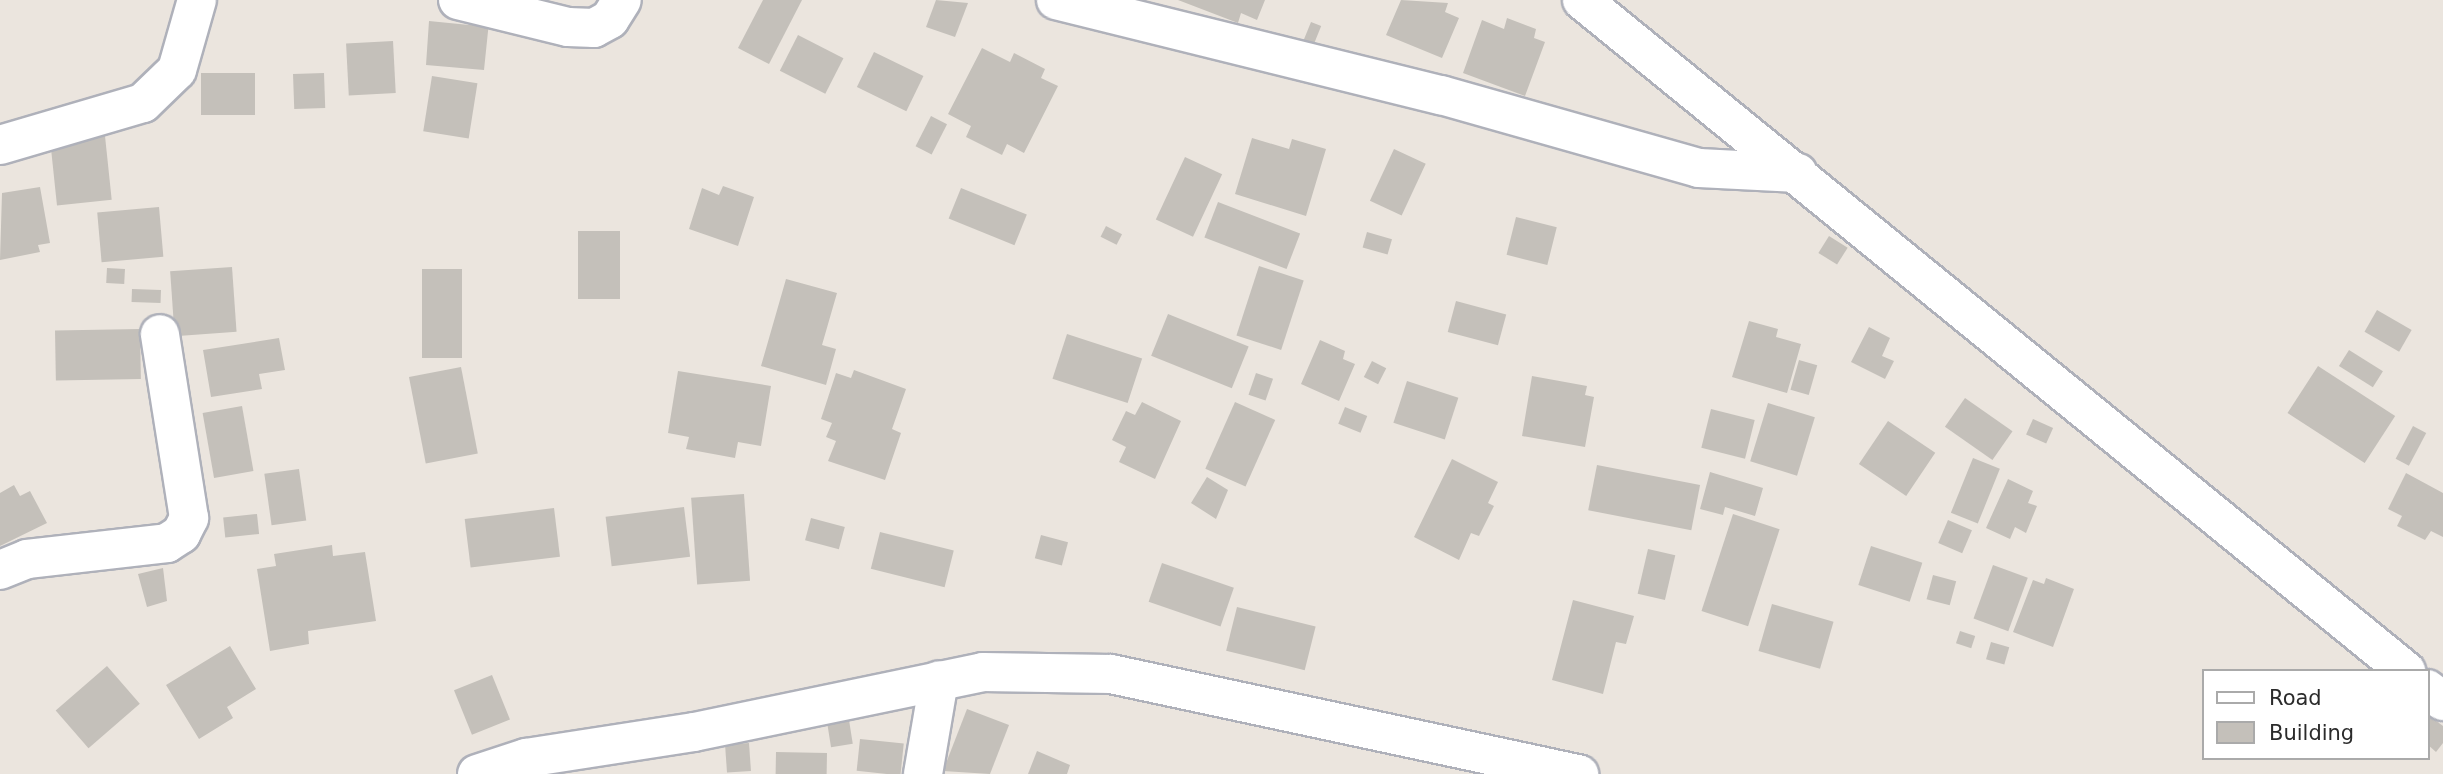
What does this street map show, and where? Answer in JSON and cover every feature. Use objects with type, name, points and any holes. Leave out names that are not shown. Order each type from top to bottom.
[{"type":"street","points":[[0,145],[143,103],[177,70],[197,0]]},
{"type":"street","points":[[458,0],[568,27],[594,28],[610,19],[622,0]]},
{"type":"street","points":[[1056,0],[1101,6],[1441,95],[1699,168],[1798,173]]},
{"type":"street","points":[[1583,0],[2404,669]]},
{"type":"street","points":[[0,570],[27,559],[167,543],[181,534],[190,518],[160,334]]},
{"type":"street","points":[[477,774],[526,758],[694,732],[983,671],[1111,674],[1579,774]]},
{"type":"street","points":[[923,774],[939,680]]},
{"type":"building","points":[[763,0],[802,0],[769,64],[738,48]]},
{"type":"building","points":[[936,0],[968,3],[955,37],[926,27]]},
{"type":"building","points":[[1178,0],[1265,0],[1257,20],[1241,13],[1238,23]]},
{"type":"building","points":[[1401,0],[1448,3],[1445,12],[1459,18],[1442,58],[1386,35]]},
{"type":"building","points":[[470,11],[490,12],[484,70],[426,65],[429,21],[469,25]]},
{"type":"building","points":[[1507,18],[1536,29],[1534,38],[1545,42],[1525,96],[1463,73],[1482,20],[1504,29]]},
{"type":"building","points":[[1311,22],[1321,26],[1312,48],[1302,44]]},
{"type":"building","points":[[798,35],[843,58],[825,94],[780,71]]},
{"type":"building","points":[[393,41],[396,93],[349,95],[346,43]]},
{"type":"building","points":[[982,48],[1010,62],[1014,53],[1045,69],[1041,78],[1058,86],[1024,153],[1007,144],[1002,155],[966,137],[971,126],[948,114]]},
{"type":"building","points":[[874,52],[923,76],[906,111],[857,87]]},
{"type":"building","points":[[201,73],[255,73],[255,115],[201,115]]},
{"type":"building","points":[[324,73],[325,108],[294,109],[293,74]]},
{"type":"building","points":[[432,76],[477,83],[469,139],[423,131]]},
{"type":"building","points":[[931,116],[947,124],[932,154],[916,146]]},
{"type":"building","points":[[105,136],[112,200],[57,205],[50,142]]},
{"type":"building","points":[[1252,138],[1289,149],[1292,139],[1326,149],[1306,216],[1235,194]]},
{"type":"building","points":[[1394,149],[1426,164],[1402,215],[1370,201]]},
{"type":"building","points":[[1185,157],[1222,174],[1193,237],[1156,220]]},
{"type":"building","points":[[723,186],[754,197],[738,246],[689,229],[702,188],[719,195]]},
{"type":"building","points":[[40,187],[50,243],[38,245],[40,252],[0,260],[2,193]]},
{"type":"building","points":[[961,188],[1027,215],[1014,245],[949,219]]},
{"type":"building","points":[[1218,202],[1300,234],[1287,269],[1204,237]]},
{"type":"building","points":[[159,207],[163,257],[102,262],[97,212]]},
{"type":"building","points":[[1516,217],[1557,227],[1547,265],[1507,255]]},
{"type":"building","points":[[1106,226],[1122,234],[1117,245],[1101,237]]},
{"type":"building","points":[[578,231],[620,231],[620,299],[578,299]]},
{"type":"building","points":[[1367,232],[1392,239],[1388,255],[1363,247]]},
{"type":"building","points":[[1829,236],[1848,248],[1837,265],[1818,253]]},
{"type":"building","points":[[1259,266],[1304,281],[1281,350],[1236,335]]},
{"type":"building","points":[[232,267],[237,332],[175,336],[170,271]]},
{"type":"building","points":[[107,268],[125,269],[124,284],[106,283]]},
{"type":"building","points":[[422,269],[462,269],[462,358],[422,358]]},
{"type":"building","points":[[786,279],[837,293],[822,345],[836,349],[826,385],[761,366]]},
{"type":"building","points":[[132,289],[161,290],[161,303],[132,302]]},
{"type":"building","points":[[1456,301],[1506,314],[1498,345],[1448,332]]},
{"type":"building","points":[[2377,310],[2412,330],[2399,352],[2364,332]]},
{"type":"building","points":[[1168,314],[1249,347],[1232,388],[1151,356]]},
{"type":"building","points":[[1749,321],[1778,329],[1776,337],[1801,344],[1787,393],[1732,377]]},
{"type":"building","points":[[1869,327],[1890,338],[1882,356],[1894,361],[1885,379],[1851,362]]},
{"type":"building","points":[[140,329],[141,379],[56,380],[55,330]]},
{"type":"building","points":[[1067,334],[1142,358],[1128,403],[1052,379]]},
{"type":"building","points":[[279,338],[285,370],[259,374],[262,389],[211,397],[203,350]]},
{"type":"building","points":[[1320,340],[1345,351],[1343,359],[1355,364],[1339,401],[1301,384]]},
{"type":"building","points":[[2349,350],[2383,371],[2373,387],[2339,366]]},
{"type":"building","points":[[1799,360],[1817,365],[1809,395],[1790,390]]},
{"type":"building","points":[[1372,361],[1386,368],[1378,384],[1364,377]]},
{"type":"building","points":[[2318,366],[2395,416],[2365,463],[2288,413]]},
{"type":"building","points":[[461,367],[478,453],[426,463],[409,377]]},
{"type":"building","points":[[854,370],[906,389],[892,429],[901,433],[885,480],[828,461],[836,441],[826,437],[832,423],[821,419],[836,373],[851,378]]},
{"type":"building","points":[[678,371],[771,386],[761,446],[738,442],[735,458],[686,449],[689,437],[668,433]]},
{"type":"building","points":[[1256,373],[1273,379],[1266,401],[1249,395]]},
{"type":"building","points":[[1532,376],[1587,386],[1585,395],[1594,397],[1585,447],[1522,436]]},
{"type":"building","points":[[1407,381],[1458,398],[1445,440],[1393,423]]},
{"type":"building","points":[[1965,398],[2013,431],[1992,460],[1945,427]]},
{"type":"building","points":[[1142,402],[1181,421],[1155,479],[1119,462],[1126,447],[1112,440],[1126,411],[1135,415]]},
{"type":"building","points":[[1235,402],[1275,420],[1246,487],[1205,469]]},
{"type":"building","points":[[1768,403],[1815,417],[1797,476],[1750,461]]},
{"type":"building","points":[[242,406],[253,471],[214,478],[203,413]]},
{"type":"building","points":[[1345,407],[1367,416],[1361,433],[1338,424]]},
{"type":"building","points":[[1711,409],[1755,420],[1745,459],[1701,448]]},
{"type":"building","points":[[2033,419],[2053,428],[2046,443],[2026,435]]},
{"type":"building","points":[[1888,421],[1935,453],[1906,496],[1859,464]]},
{"type":"building","points":[[2413,426],[2426,433],[2409,466],[2396,459]]},
{"type":"building","points":[[1973,458],[2000,469],[1978,524],[1951,513]]},
{"type":"building","points":[[1452,459],[1498,482],[1488,503],[1494,506],[1479,536],[1471,533],[1459,560],[1414,537]]},
{"type":"building","points":[[1597,465],[1700,485],[1691,530],[1588,510]]},
{"type":"building","points":[[299,469],[306,520],[272,525],[264,474]]},
{"type":"building","points":[[1710,472],[1763,488],[1755,516],[1725,507],[1723,515],[1700,509]]},
{"type":"building","points":[[2406,473],[2443,493],[2443,537],[2431,531],[2425,540],[2397,526],[2402,516],[2388,509]]},
{"type":"building","points":[[1207,477],[1228,490],[1216,519],[1191,503]]},
{"type":"building","points":[[2008,479],[2033,491],[2028,503],[2037,506],[2026,533],[2015,527],[2010,539],[1986,528]]},
{"type":"building","points":[[14,485],[20,496],[30,491],[47,523],[0,546],[0,493]]},
{"type":"building","points":[[744,494],[750,581],[697,584],[691,498]]},
{"type":"building","points":[[684,507],[690,557],[612,566],[606,517]]},
{"type":"building","points":[[554,508],[560,557],[471,568],[465,519]]},
{"type":"building","points":[[257,514],[259,534],[225,537],[223,518]]},
{"type":"building","points":[[1733,514],[1780,529],[1748,626],[1701,611]]},
{"type":"building","points":[[811,518],[845,527],[839,549],[805,540]]},
{"type":"building","points":[[1948,520],[1972,530],[1962,553],[1938,543]]},
{"type":"building","points":[[880,532],[954,550],[945,587],[871,569]]},
{"type":"building","points":[[1041,535],[1068,542],[1062,565],[1035,558]]},
{"type":"building","points":[[332,545],[333,556],[365,552],[376,621],[308,631],[309,644],[270,651],[257,569],[276,566],[274,554]]},
{"type":"building","points":[[1871,546],[1922,563],[1910,602],[1858,585]]},
{"type":"building","points":[[1648,549],[1675,555],[1665,600],[1638,594]]},
{"type":"building","points":[[1162,563],[1234,588],[1221,627],[1149,602]]},
{"type":"building","points":[[1993,565],[2028,578],[2008,631],[1974,619]]},
{"type":"building","points":[[163,568],[167,601],[147,607],[138,574]]},
{"type":"building","points":[[1933,575],[1956,581],[1950,605],[1927,599]]},
{"type":"building","points":[[2046,578],[2074,589],[2053,647],[2013,632],[2033,580],[2044,584]]},
{"type":"building","points":[[1573,600],[1634,616],[1626,644],[1616,642],[1603,694],[1552,680]]},
{"type":"building","points":[[1772,604],[1834,622],[1820,669],[1758,651]]},
{"type":"building","points":[[1237,607],[1316,627],[1305,670],[1226,651]]},
{"type":"building","points":[[1960,631],[1975,636],[1971,648],[1956,643]]},
{"type":"building","points":[[1991,642],[2009,647],[2004,665],[1986,659]]},
{"type":"building","points":[[230,646],[256,689],[227,707],[233,718],[199,739],[166,685]]},
{"type":"building","points":[[107,666],[140,704],[88,748],[56,711]]},
{"type":"building","points":[[492,675],[510,720],[472,735],[454,690]]},
{"type":"building","points":[[967,709],[1009,725],[990,774],[943,771]]},
{"type":"building","points":[[2429,716],[2443,726],[2443,743],[2436,752],[2429,746]]},
{"type":"building","points":[[849,720],[853,744],[831,747],[827,723]]},
{"type":"building","points":[[860,739],[904,744],[901,774],[857,771]]},
{"type":"building","points":[[749,743],[751,771],[727,773],[725,745]]},
{"type":"building","points":[[1037,751],[1070,765],[1067,774],[1028,774]]},
{"type":"building","points":[[776,752],[827,753],[827,774],[776,774]]}]
